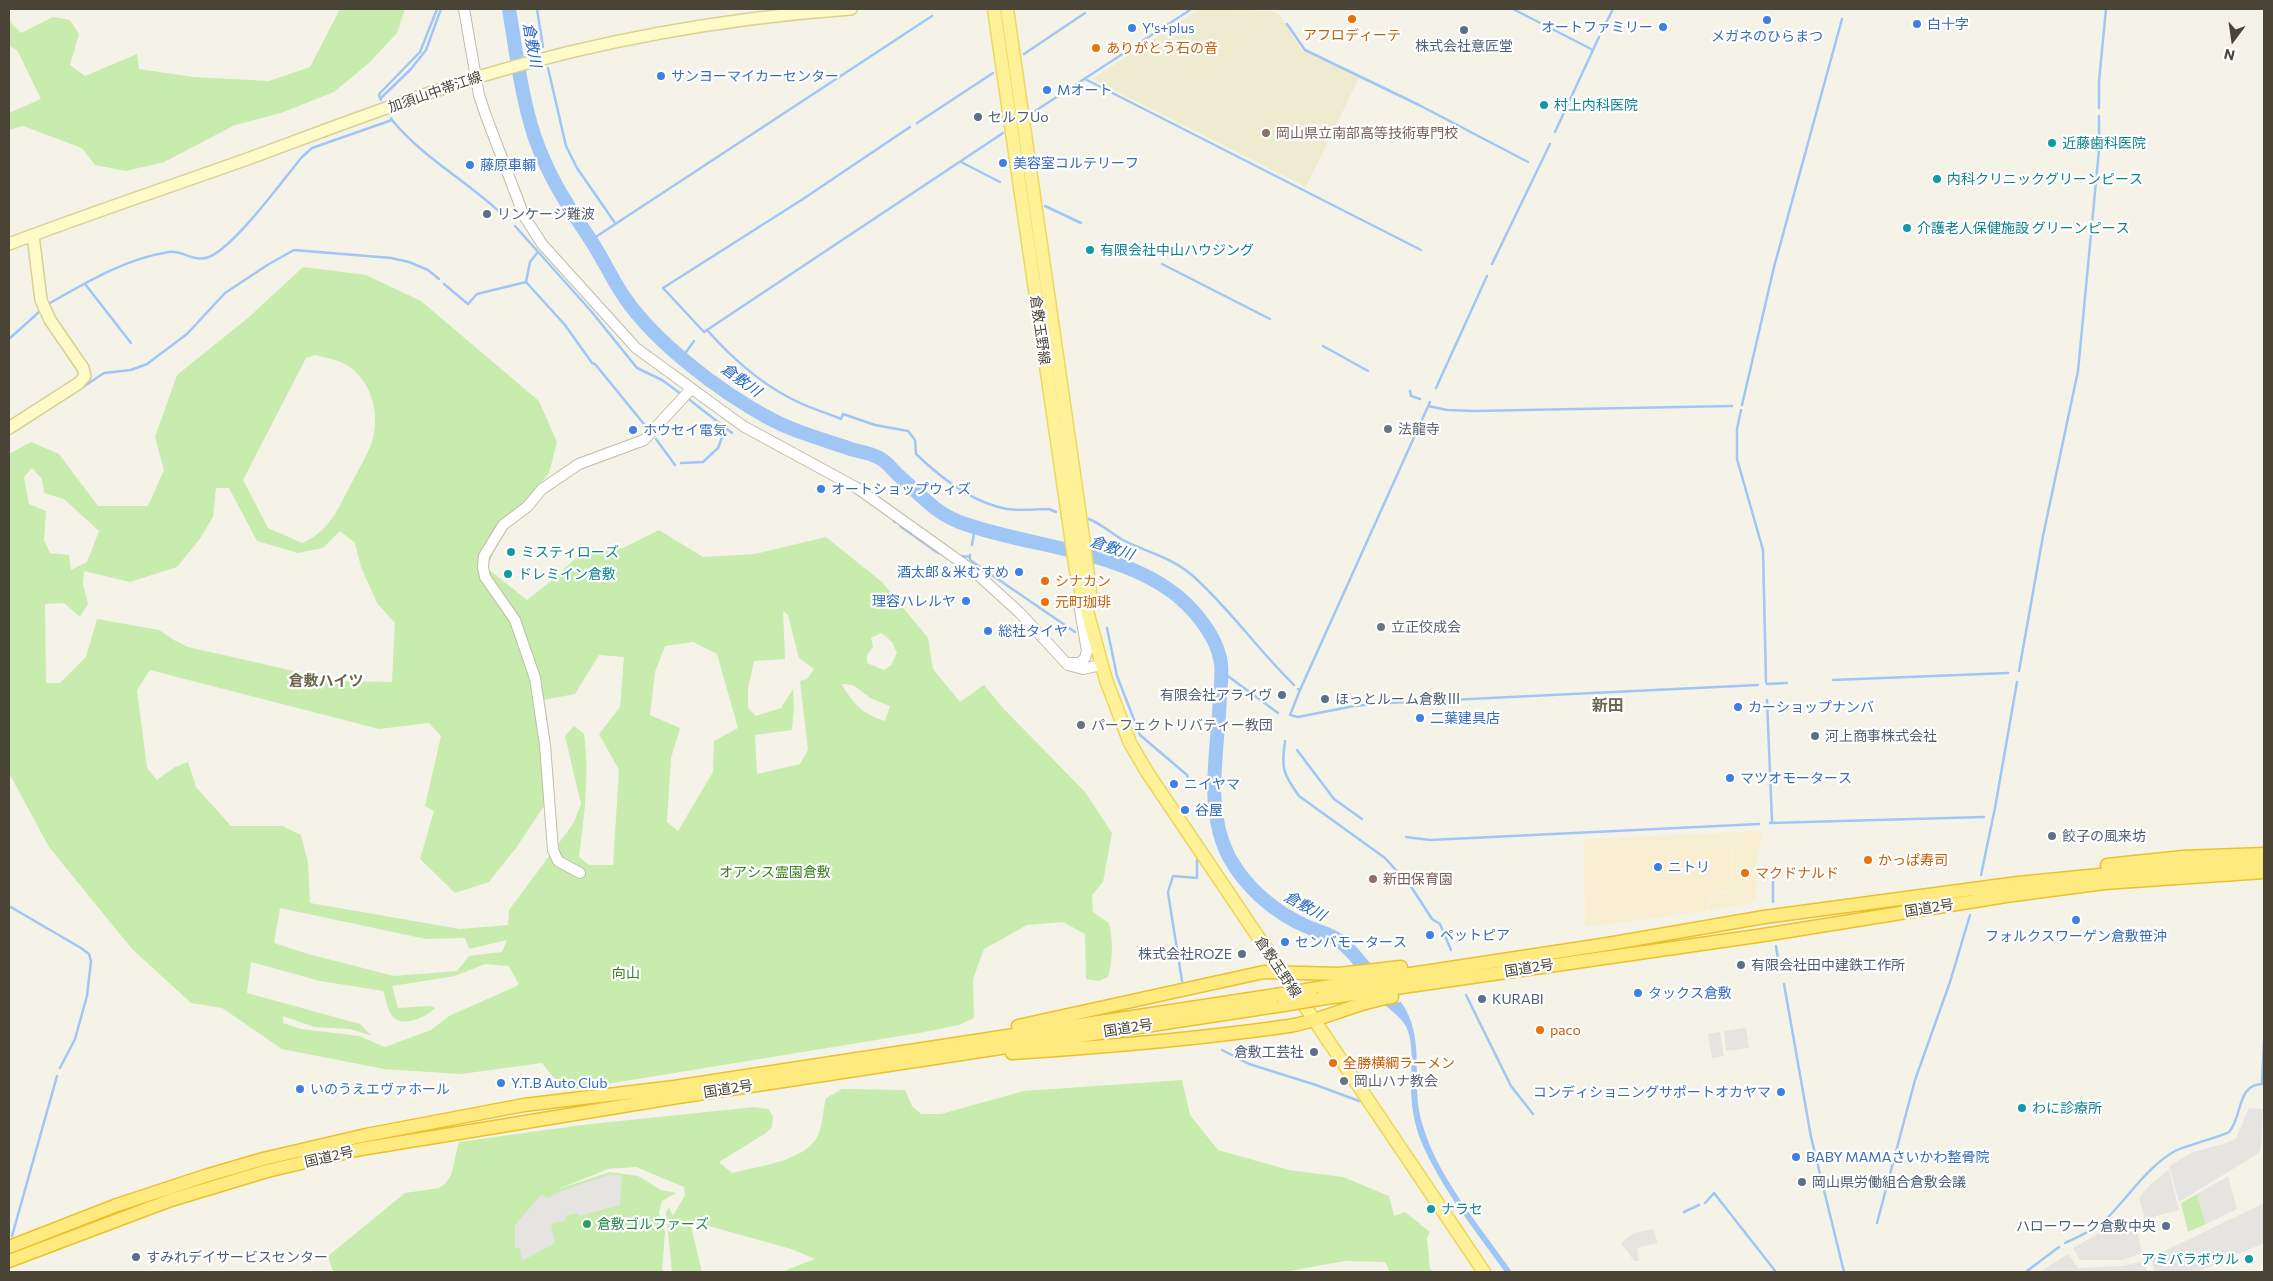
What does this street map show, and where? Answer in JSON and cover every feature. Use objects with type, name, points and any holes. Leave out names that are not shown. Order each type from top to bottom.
[{"type":"highway","points":[[2018,883],[2030,876],[2129,862],[2183,856],[2264,854]]},
{"type":"highway","name":"国道2号","points":[[1316,994],[1360,977],[1558,942],[1582,941],[1608,944],[1764,917],[2018,883],[2181,867],[2264,863]]},
{"type":"highway","name":"国道2号","points":[[9,1261],[170,1200],[268,1171],[361,1150],[1316,994],[1375,995],[1397,992],[1592,964],[1617,954],[1764,935],[2006,896],[2104,883],[2264,872]]},
{"type":"highway","points":[[2104,883],[2123,887],[2264,879]]},
{"type":"highway","points":[[933,1047],[1168,992],[1264,972],[1339,974],[1360,977]]},
{"type":"highway","points":[[925,1059],[1050,1051],[1216,1035],[1291,1025],[1314,1020],[1375,995]]},
{"type":"highway","name":"国道2号","points":[[9,1247],[116,1205],[205,1176],[263,1159],[366,1134],[524,1105],[674,1088],[933,1047],[1280,1000]]},
{"type":"main road","name":"加須山中帯江線","points":[[9,244],[476,78],[534,61],[630,38],[718,22],[851,9]]},
{"type":"main road","name":"倉敷玉野線","points":[[994,9],[1070,533],[1081,571],[1101,665],[1119,717],[1147,772],[1484,1272]]},
{"type":"main road","name":"倉敷玉野線","points":[[1007,9],[1083,537],[1081,571]]},
{"type":"main road","points":[[9,428],[79,383],[85,376],[83,368],[50,320],[41,300],[33,235]]},
{"type":"street","points":[[464,9],[476,78],[486,116],[514,192],[532,230],[542,244],[636,348],[687,394],[759,436],[857,488],[944,550],[976,574],[1020,613],[1063,661],[1073,668],[1083,669],[1101,665]]},
{"type":"street","points":[[580,873],[558,861],[553,850],[545,744],[535,678],[515,620],[485,577],[482,567],[484,556],[503,525],[527,507],[542,489],[578,464],[644,440],[687,394]]},
{"type":"street","points":[[1063,661],[1080,663],[1085,658],[1087,651],[1081,571]]},
{"type":"shaded area","name":"岡山県立南部高等技術専門校","points":[[1199,9],[1270,11],[1279,14],[1302,50],[1359,78],[1306,187],[1092,79]]},
{"type":"shaded area","name":"マクドナルド","points":[[1743,831],[1763,832],[1757,857],[1756,900],[1751,903],[1708,910],[1713,894],[1734,890],[1732,847],[1742,838]]},
{"type":"shaded area","name":"ニトリ","points":[[1741,832],[1741,837],[1731,846],[1733,889],[1711,893],[1707,911],[1585,927],[1584,839]]},
{"type":"shaded area","points":[[1746,1028],[1749,1048],[1726,1051],[1724,1031]]},
{"type":"shaded area","points":[[1720,1032],[1724,1056],[1712,1058],[1708,1034]]},
{"type":"shaded area","points":[[2249,1108],[2263,1109],[2261,1149],[2259,1153],[2179,1202],[2169,1166],[2193,1152],[2227,1143],[2236,1138]]},
{"type":"shaded area","points":[[2169,1169],[2179,1210],[2145,1219],[2139,1198],[2149,1186]]},
{"type":"shaded area","points":[[611,1174],[622,1176],[620,1205],[579,1216],[577,1213],[565,1216],[566,1220],[551,1224],[555,1243],[522,1261],[520,1248],[515,1248],[515,1225],[539,1197],[542,1195],[549,1198],[556,1193]]},
{"type":"shaded area","points":[[2228,1176],[2237,1209],[2206,1224],[2197,1194]]},
{"type":"shaded area","points":[[2264,1203],[2264,1243],[2197,1272],[2154,1272],[2152,1260],[2154,1256]]},
{"type":"shaded area","points":[[2115,1220],[2118,1234],[2137,1230],[2142,1253],[2122,1260],[2080,1260],[2073,1248],[2101,1232]]},
{"type":"shaded area","points":[[1653,1229],[1658,1243],[1637,1248],[1639,1261],[1634,1261],[1621,1243],[1634,1233]]},
{"type":"shaded area","points":[[2068,1254],[2078,1268],[2123,1266],[2144,1261],[2147,1272],[2040,1272]]},
{"type":"green space","points":[[340,9],[405,9],[397,33],[369,63],[334,92],[281,113],[235,125],[164,162],[126,171],[95,165],[82,148],[23,126],[9,130],[9,113],[41,99],[17,50],[9,46],[9,21],[21,33],[53,17],[70,20],[79,34],[70,65],[85,76],[137,54],[139,69],[193,77],[269,81],[310,67]]},
{"type":"green space","name":"向山","points":[[303,267],[366,275],[421,301],[539,401],[557,442],[549,473],[504,528],[487,568],[527,600],[586,549],[623,548],[659,530],[703,557],[755,554],[826,537],[882,582],[928,638],[933,669],[960,702],[984,685],[1003,708],[1085,792],[1112,833],[1103,882],[1092,895],[1093,912],[1109,923],[1112,950],[1108,977],[1099,981],[1086,979],[1085,934],[1063,922],[1027,925],[984,949],[973,979],[974,1018],[959,1025],[564,1091],[542,1063],[461,1074],[384,1069],[282,1049],[222,1008],[191,1003],[132,949],[49,847],[9,773],[9,454],[31,442],[59,454],[98,506],[148,506],[164,470],[155,437],[177,375],[249,317]],"holes":[[[315,355],[338,361],[351,368],[360,376],[367,386],[374,409],[375,421],[371,445],[341,503],[319,533],[302,543],[268,528],[243,480],[306,358]],[[32,468],[42,479],[44,493],[64,499],[99,531],[87,562],[71,570],[69,555],[50,553],[44,540],[46,511],[29,504],[24,477]],[[216,488],[229,488],[257,541],[298,553],[323,548],[340,531],[355,543],[361,567],[377,603],[395,623],[392,682],[338,681],[188,647],[159,630],[97,619],[86,657],[60,683],[46,683],[45,604],[64,603],[80,617],[88,604],[83,584],[84,571],[130,582],[177,567],[199,540],[213,517]],[[783,611],[788,615],[799,658],[814,669],[807,679],[800,681],[808,750],[800,764],[757,774],[755,735],[792,730],[793,689],[781,708],[756,716],[748,708],[748,689],[754,661],[785,659]],[[881,633],[892,642],[897,653],[891,665],[884,670],[867,663],[867,655],[873,647],[871,638]],[[693,642],[717,654],[738,728],[714,741],[713,772],[678,831],[667,822],[671,758],[680,728],[650,715],[655,672],[665,646]],[[599,655],[624,657],[620,707],[599,734],[619,770],[613,865],[589,865],[579,857],[586,796],[586,749],[584,734],[574,726],[565,736],[581,804],[573,824],[509,910],[508,925],[460,929],[310,903],[308,862],[301,835],[282,826],[231,826],[196,787],[188,762],[175,767],[157,780],[147,768],[137,690],[150,670],[379,729],[429,723],[441,736],[425,806],[434,811],[420,859],[455,893],[489,882],[516,848],[544,806],[543,700],[575,694]],[[841,684],[853,685],[872,699],[890,706],[885,721],[870,715],[850,698]],[[280,908],[426,939],[465,938],[469,949],[507,940],[502,952],[469,956],[457,971],[394,976],[308,954],[274,943]],[[251,962],[320,981],[383,991],[392,1016],[398,1021],[404,1022],[427,1015],[435,1008],[430,1006],[398,1008],[392,986],[455,976],[485,964],[509,966],[519,985],[449,1016],[431,1030],[385,1047],[359,1036],[301,1029],[283,1023],[283,1016],[314,1027],[350,1029],[372,1036],[360,1024],[247,993]]]},
{"type":"green space","points":[[1182,1080],[1190,1115],[1218,1150],[1289,1170],[1343,1177],[1389,1196],[1394,1216],[1405,1212],[1430,1232],[1427,1238],[1430,1269],[1435,1272],[1390,1272],[1385,1262],[1345,1261],[1284,1272],[781,1272],[815,1259],[791,1249],[698,1223],[691,1226],[702,1272],[672,1272],[666,1212],[669,1207],[673,1216],[685,1195],[684,1187],[636,1167],[608,1169],[556,1190],[610,1172],[638,1176],[661,1190],[676,1193],[662,1201],[659,1213],[665,1232],[662,1272],[333,1272],[328,1256],[405,1193],[439,1188],[446,1183],[451,1175],[459,1142],[582,1125],[754,1107],[768,1109],[773,1116],[772,1127],[766,1133],[719,1162],[732,1173],[781,1161],[805,1150],[819,1133],[826,1098],[842,1089],[905,1090],[912,1106],[921,1114],[941,1114],[1024,1091]]},
{"type":"green space","points":[[2197,1194],[2206,1224],[2188,1232],[2181,1203]]},
{"type":"water","points":[[1401,1002],[1414,1030],[1419,1108],[1429,1143],[1438,1163],[1461,1201],[1512,1272],[1505,1272],[1459,1208],[1438,1175],[1421,1141],[1416,1128],[1412,1107],[1412,1053],[1407,1028],[1401,1019],[1384,1004]]},
{"type":"waterway","points":[[381,100],[380,93],[420,52],[437,9]]},
{"type":"waterway","points":[[381,98],[411,69],[426,50],[441,9]]},
{"type":"waterway","name":"倉敷川","points":[[509,9],[526,104],[534,135],[551,176],[625,298],[638,315],[671,349],[709,380],[767,417],[799,431],[854,450],[872,454],[883,460],[928,503],[954,520],[992,532],[1078,552],[1133,570],[1158,583],[1194,611],[1210,634],[1218,650],[1221,662],[1222,676],[1214,797],[1216,818],[1221,838],[1229,857],[1244,879],[1262,898],[1284,915],[1332,936],[1346,946],[1374,979]]},
{"type":"waterway","points":[[537,9],[543,47]]},
{"type":"waterway","points":[[1513,9],[1593,50]]},
{"type":"waterway","points":[[1604,27],[1613,9]]},
{"type":"waterway","points":[[2099,108],[2099,81],[2106,9]]},
{"type":"waterway","points":[[1032,113],[1190,10]]},
{"type":"waterway","points":[[1024,54],[1085,13]]},
{"type":"waterway","points":[[591,240],[932,16]]},
{"type":"waterway","points":[[1742,405],[1774,267],[1842,19]]},
{"type":"waterway","points":[[1287,24],[1305,50],[1419,105],[1528,162]]},
{"type":"waterway","points":[[1555,132],[1599,37]]},
{"type":"waterway","points":[[548,68],[566,146],[577,168],[615,223]]},
{"type":"waterway","points":[[917,123],[993,73]]},
{"type":"waterway","points":[[1085,79],[1421,250]]},
{"type":"waterway","points":[[2019,671],[2043,536],[2078,371],[2099,150],[2099,116]]},
{"type":"waterway","points":[[50,303],[123,265],[153,255],[174,252],[194,258],[209,257],[232,240],[302,157],[312,148],[392,120],[391,118]]},
{"type":"waterway","points":[[392,120],[418,147],[505,217]]},
{"type":"waterway","points":[[910,127],[803,199],[663,288],[704,332],[707,330],[746,368],[778,392],[802,404],[841,419],[843,414],[875,425],[908,431],[915,440],[916,454],[957,488],[981,501],[1007,509],[1049,509],[1056,512]]},
{"type":"waterway","points":[[707,330],[1003,133]]},
{"type":"waterway","points":[[1492,264],[1550,144]]},
{"type":"waterway","points":[[961,162],[1000,182]]},
{"type":"waterway","points":[[1045,206],[1081,223]]},
{"type":"waterway","points":[[515,226],[591,311],[637,368],[662,380],[681,394]]},
{"type":"waterway","points":[[83,387],[104,373],[131,370],[147,364],[187,334],[225,293],[294,250],[391,258],[409,262],[428,270],[439,279]]},
{"type":"waterway","points":[[537,253],[530,262],[526,282],[565,325],[592,363],[595,364],[648,429]]},
{"type":"waterway","points":[[1162,264],[1270,319]]},
{"type":"waterway","points":[[1436,388],[1487,276]]},
{"type":"waterway","points":[[444,284],[468,304],[477,294],[526,282]]},
{"type":"waterway","points":[[85,284],[131,343]]},
{"type":"waterway","points":[[9,339],[39,312]]},
{"type":"waterway","points":[[682,358],[694,341]]},
{"type":"waterway","points":[[1323,346],[1368,371]]},
{"type":"waterway","points":[[1410,391],[1411,396],[1420,399]]},
{"type":"waterway","points":[[686,397],[732,433]]},
{"type":"waterway","points":[[1300,690],[1430,402]]},
{"type":"waterway","points":[[1428,406],[1447,410],[1474,411],[1732,406]]},
{"type":"waterway","points":[[1741,410],[1737,429],[1737,459],[1763,550],[1766,682]]},
{"type":"waterway","points":[[18,429],[45,411]]},
{"type":"waterway","points":[[681,463],[703,462],[718,448],[724,432],[728,430]]},
{"type":"waterway","points":[[656,439],[675,465]]},
{"type":"waterway","points":[[1089,519],[1130,544],[1167,559],[1185,569],[1219,602],[1294,685]]},
{"type":"waterway","points":[[900,526],[938,553]]},
{"type":"waterway","points":[[972,545],[975,527]]},
{"type":"waterway","points":[[970,555],[970,560],[1075,632]]},
{"type":"waterway","points":[[961,556],[970,557]]},
{"type":"waterway","points":[[1107,628],[1117,676],[1140,735],[1187,775],[1188,778]]},
{"type":"waterway","points":[[1221,671],[1278,713]]},
{"type":"waterway","points":[[1833,680],[2008,673]]},
{"type":"waterway","points":[[1981,875],[2017,682]]},
{"type":"waterway","points":[[1767,684],[1787,683]]},
{"type":"waterway","points":[[1290,715],[1298,717],[1354,706],[1387,703],[1758,685]]},
{"type":"waterway","points":[[1290,715],[1300,690],[1298,689]]},
{"type":"waterway","points":[[1767,700],[1772,822]]},
{"type":"waterway","points":[[1285,741],[1283,764],[1286,776],[1299,796],[1385,858],[1412,888],[1432,919],[1440,924],[1451,950]]},
{"type":"waterway","points":[[1297,750],[1334,799],[1362,819]]},
{"type":"waterway","points":[[1770,823],[1984,817]]},
{"type":"waterway","points":[[1406,837],[1430,840],[1759,824]]},
{"type":"waterway","points":[[1182,981],[1168,892],[1173,876],[1197,878],[1197,860]]},
{"type":"waterway","points":[[1773,871],[1773,902]]},
{"type":"waterway","points":[[9,906],[89,954],[91,961],[87,996],[75,1039],[60,1068]]},
{"type":"waterway","points":[[1877,1223],[1915,1080],[1950,982],[1970,915]]},
{"type":"waterway","points":[[1776,946],[1779,966]]},
{"type":"waterway","points":[[1784,984],[1811,1137],[1844,1272]]},
{"type":"waterway","points":[[1466,995],[1511,1086],[1533,1114]]},
{"type":"waterway","points":[[2262,1083],[2264,1041]]},
{"type":"waterway","points":[[1222,1050],[1249,1064],[1359,1101]]},
{"type":"waterway","points":[[12,1236],[57,1076]]},
{"type":"waterway","points":[[2065,1243],[2102,1223],[2145,1175],[2164,1158],[2175,1151],[2229,1132],[2244,1095],[2255,1085],[2264,1084]]},
{"type":"waterway","points":[[1705,1203],[1714,1193],[1776,1272]]},
{"type":"waterway","points":[[1684,1212],[1699,1205]]},
{"type":"waterway","points":[[2027,1271],[2059,1247]]},
{"type":"place","name":"アフロディーテ","points":[[1352,19]]},
{"type":"place","name":"メガネのひらまつ","points":[[1767,20]]},
{"type":"place","name":"白十字","points":[[1917,24]]},
{"type":"place","name":"オートファミリー","points":[[1663,27]]},
{"type":"place","name":"Y's+plus","points":[[1132,28]]},
{"type":"place","name":"株式会社意匠堂","points":[[1464,30]]},
{"type":"place","name":"ありがとう石の音","points":[[1096,48]]},
{"type":"place","name":"サンヨーマイカーセンター","points":[[661,76]]},
{"type":"place","name":"Mオート","points":[[1047,90]]},
{"type":"place","name":"村上内科医院","points":[[1544,105]]},
{"type":"place","name":"セルフUo","points":[[978,117]]},
{"type":"place","name":"岡山県立南部高等技術専門校","points":[[1266,133]]},
{"type":"place","name":"近藤歯科医院","points":[[2052,143]]},
{"type":"place","name":"美容室コルテリーフ","points":[[1003,163]]},
{"type":"place","name":"藤原車輛","points":[[470,165]]},
{"type":"place","name":"内科クリニックグリーンピース","points":[[1937,179]]},
{"type":"place","name":"リンケージ難波","points":[[487,214]]},
{"type":"place","name":"介護老人保健施設 グリーンピース","points":[[1907,228]]},
{"type":"place","name":"有限会社中山ハウジング","points":[[1090,250]]},
{"type":"place","name":"法龍寺","points":[[1388,429]]},
{"type":"place","name":"ホウセイ電気","points":[[633,430]]},
{"type":"place","name":"オートショップウィズ","points":[[821,489]]},
{"type":"place","name":"ミスティローズ","points":[[511,552]]},
{"type":"place","name":"酒太郎＆米むすめ","points":[[1019,572]]},
{"type":"place","name":"ドレミイン倉敷","points":[[508,574]]},
{"type":"place","name":"シナカン","points":[[1045,581]]},
{"type":"place","name":"理容ハレルヤ","points":[[966,601]]},
{"type":"place","name":"元町珈琲","points":[[1045,602]]},
{"type":"place","name":"立正佼成会","points":[[1381,627]]},
{"type":"place","name":"総社タイヤ","points":[[988,631]]},
{"type":"place","name":"有限会社アライヴ","points":[[1282,695]]},
{"type":"place","name":"ほっとルーム倉敷Ⅲ","points":[[1325,699]]},
{"type":"place","name":"カーショップナンバ","points":[[1738,707]]},
{"type":"place","name":"二葉建具店","points":[[1420,718]]},
{"type":"place","name":"パーフェクトリバティー教団","points":[[1081,725]]},
{"type":"place","name":"河上商事株式会社","points":[[1815,736]]},
{"type":"place","name":"マツオモータース","points":[[1730,778]]},
{"type":"place","name":"ニイヤマ","points":[[1174,784]]},
{"type":"place","name":"谷屋","points":[[1185,810]]},
{"type":"place","name":"餃子の風来坊","points":[[2052,836]]},
{"type":"place","name":"かっぱ寿司","points":[[1868,860]]},
{"type":"place","name":"ニトリ","points":[[1658,867]]},
{"type":"place","name":"マクドナルド","points":[[1745,873]]},
{"type":"place","name":"新田保育園","points":[[1373,879]]},
{"type":"place","name":"フォルクスワーゲン倉敷笹沖","points":[[2076,920]]},
{"type":"place","name":"ペットピア","points":[[1430,935]]},
{"type":"place","name":"センバモータース","points":[[1285,942]]},
{"type":"place","name":"株式会社ROZE","points":[[1242,954]]},
{"type":"place","name":"有限会社田中建鉄工作所","points":[[1741,965]]},
{"type":"place","name":"タックス倉敷","points":[[1638,993]]},
{"type":"place","name":"KURABI","points":[[1482,999]]},
{"type":"place","name":"paco","points":[[1540,1030]]},
{"type":"place","name":"倉敷工芸社","points":[[1314,1052]]},
{"type":"place","name":"全勝横綱ラーメン","points":[[1333,1063]]},
{"type":"place","name":"岡山ハナ教会","points":[[1344,1081]]},
{"type":"place","name":"Y.T.B Auto Club","points":[[501,1083]]},
{"type":"place","name":"いのうえエヴァホール","points":[[300,1089]]},
{"type":"place","name":"コンディショニングサポートオカヤマ","points":[[1781,1092]]},
{"type":"place","name":"わに診療所","points":[[2022,1108]]},
{"type":"place","name":"BABY MAMAさいかわ整骨院","points":[[1796,1157]]},
{"type":"place","name":"岡山県労働組合倉敷会議","points":[[1802,1182]]},
{"type":"place","name":"ナラセ","points":[[1431,1209]]},
{"type":"place","name":"倉敷ゴルファーズ","points":[[587,1224]]},
{"type":"place","name":"ハローワーク倉敷中央","points":[[2166,1226]]},
{"type":"place","name":"すみれデイサービスセンター","points":[[136,1257]]},
{"type":"place","name":"アミパラボウル","points":[[2249,1259]]},
{"type":"district","name":"倉敷ハイツ","points":[[326,681]]},
{"type":"district","name":"新田","points":[[1608,706]]},
{"type":"park label","name":"オアシス霊園倉敷","points":[[775,872]]}]
